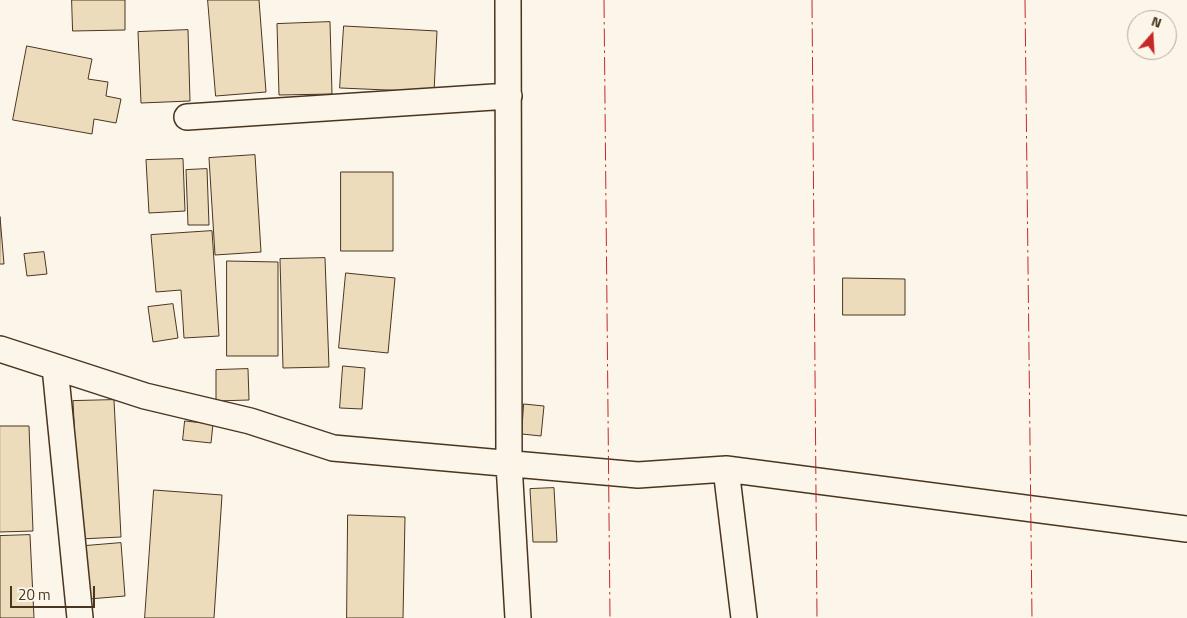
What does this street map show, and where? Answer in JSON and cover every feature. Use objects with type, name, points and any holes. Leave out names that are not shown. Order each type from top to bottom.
[{"type":"street","points":[[508,0],[509,464],[518,618]]},
{"type":"street","points":[[187,117],[509,96]]},
{"type":"street","points":[[0,349],[145,396],[250,421],[333,448],[638,475],[726,469],[1187,529]]},
{"type":"street","points":[[55,368],[80,618]]},
{"type":"street","points":[[726,469],[744,618]]},
{"type":"building","points":[[72,0],[125,0],[125,30],[73,31]]},
{"type":"building","points":[[208,0],[259,0],[266,92],[216,96]]},
{"type":"building","points":[[330,22],[332,94],[279,95],[277,24]]},
{"type":"building","points":[[344,26],[437,31],[434,92],[340,88]]},
{"type":"building","points":[[188,30],[190,101],[141,103],[138,32]]},
{"type":"building","points":[[27,46],[92,59],[88,79],[108,82],[106,96],[121,99],[116,123],[94,119],[92,134],[13,120]]},
{"type":"building","points":[[255,155],[261,252],[215,255],[209,158]]},
{"type":"building","points":[[183,159],[185,211],[149,213],[146,160]]},
{"type":"building","points":[[207,169],[209,225],[188,225],[186,170]]},
{"type":"building","points":[[341,172],[393,172],[393,251],[341,251]]},
{"type":"building","points":[[0,217],[4,264],[0,264]]},
{"type":"building","points":[[212,231],[219,336],[184,338],[181,290],[156,292],[151,235]]},
{"type":"building","points":[[44,252],[47,274],[27,276],[24,254]]},
{"type":"building","points":[[325,258],[329,367],[283,368],[280,259]]},
{"type":"building","points":[[227,261],[278,262],[278,356],[227,356]]},
{"type":"building","points":[[346,273],[395,278],[388,353],[339,348]]},
{"type":"building","points":[[843,278],[905,279],[905,315],[843,315]]},
{"type":"building","points":[[173,304],[178,338],[153,342],[148,307]]},
{"type":"building","points":[[343,366],[365,368],[362,409],[340,408]]},
{"type":"building","points":[[248,369],[249,400],[216,401],[216,370]]},
{"type":"building","points":[[114,400],[121,537],[80,539],[73,401]]},
{"type":"building","points":[[524,404],[544,406],[541,436],[522,434]]},
{"type":"building","points":[[185,421],[213,424],[211,443],[183,440]]},
{"type":"building","points":[[0,426],[29,426],[33,531],[0,532]]},
{"type":"building","points":[[554,488],[557,542],[533,542],[530,489]]},
{"type":"building","points":[[154,490],[222,495],[214,618],[145,618]]},
{"type":"building","points":[[348,515],[405,517],[403,618],[347,618]]},
{"type":"building","points":[[30,535],[34,618],[0,618],[0,536]]},
{"type":"building","points":[[121,543],[125,596],[89,599],[85,546]]},
{"type":"power","points":[[604,0],[610,618]]},
{"type":"power","points":[[812,0],[817,618]]},
{"type":"power","points":[[1025,0],[1032,618]]}]
